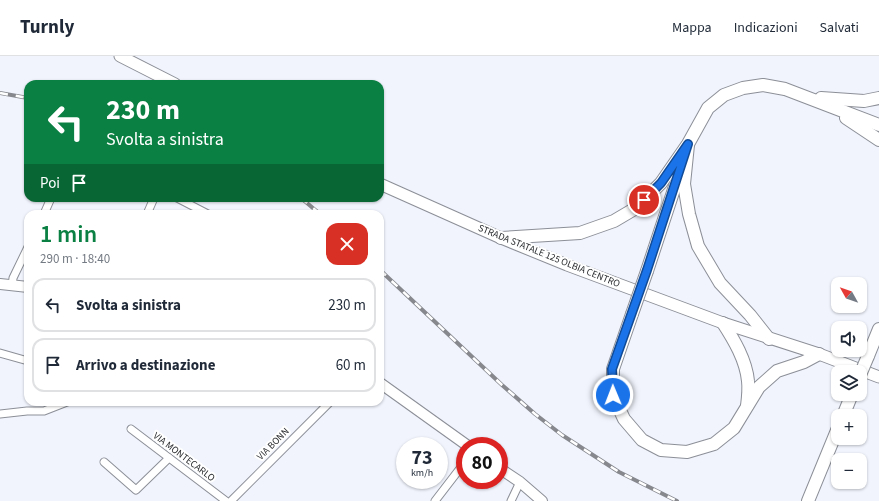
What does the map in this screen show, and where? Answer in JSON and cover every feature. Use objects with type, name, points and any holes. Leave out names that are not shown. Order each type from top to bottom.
[{"type":"highway","points":[[501,238],[580,233],[614,221],[636,208],[661,183],[688,144],[708,108],[724,96],[744,88],[763,84],[786,89],[810,97],[879,125]]},
{"type":"highway","points":[[810,97],[864,100],[879,98]]},
{"type":"highway","points":[[810,97],[879,140]]},
{"type":"highway","points":[[688,144],[647,270],[612,369],[613,395],[624,419],[642,440],[661,450],[687,452],[714,444],[734,428],[759,387],[777,371],[804,362],[819,354]]},
{"type":"highway","points":[[688,144],[684,184],[689,214],[698,246],[720,283],[750,315],[769,339]]},
{"type":"highway","points":[[723,323],[734,340],[741,356],[748,380],[747,408]]},
{"type":"highway","points":[[865,365],[879,329]]},
{"type":"highway","points":[[808,501],[831,445]]},
{"type":"main road","points":[[120,56],[167,80]]},
{"type":"main road","name":"STRADA STATALE 125 OLBIA CENTRO","points":[[384,186],[501,238],[567,265],[723,323],[819,354],[879,377]]},
{"type":"main road","points":[[0,284],[24,287]]},
{"type":"main road","points":[[384,386],[456,437]]},
{"type":"main road","points":[[508,474],[542,501]]},
{"type":"street","points":[[185,202],[200,210]]},
{"type":"street","points":[[12,286],[13,278],[24,255]]},
{"type":"street","points":[[0,353],[24,360]]},
{"type":"street","points":[[0,414],[44,411],[57,406]]},
{"type":"street","name":"VIA BONN","points":[[230,501],[326,406]]},
{"type":"street","name":"VIA MONTECARLO","points":[[131,429],[226,501]]},
{"type":"street","points":[[104,462],[136,490],[169,458]]},
{"type":"street","points":[[435,501],[456,474]]},
{"type":"street","points":[[511,501],[520,482]]},
{"type":"railway","points":[[0,93],[24,97]]},
{"type":"railway","points":[[306,202],[315,210]]},
{"type":"railway","points":[[384,274],[502,385],[562,435],[619,472],[677,501]]},
{"type":"route","points":[[613,395],[612,369],[647,270],[688,144],[661,183],[644,200]]}]
